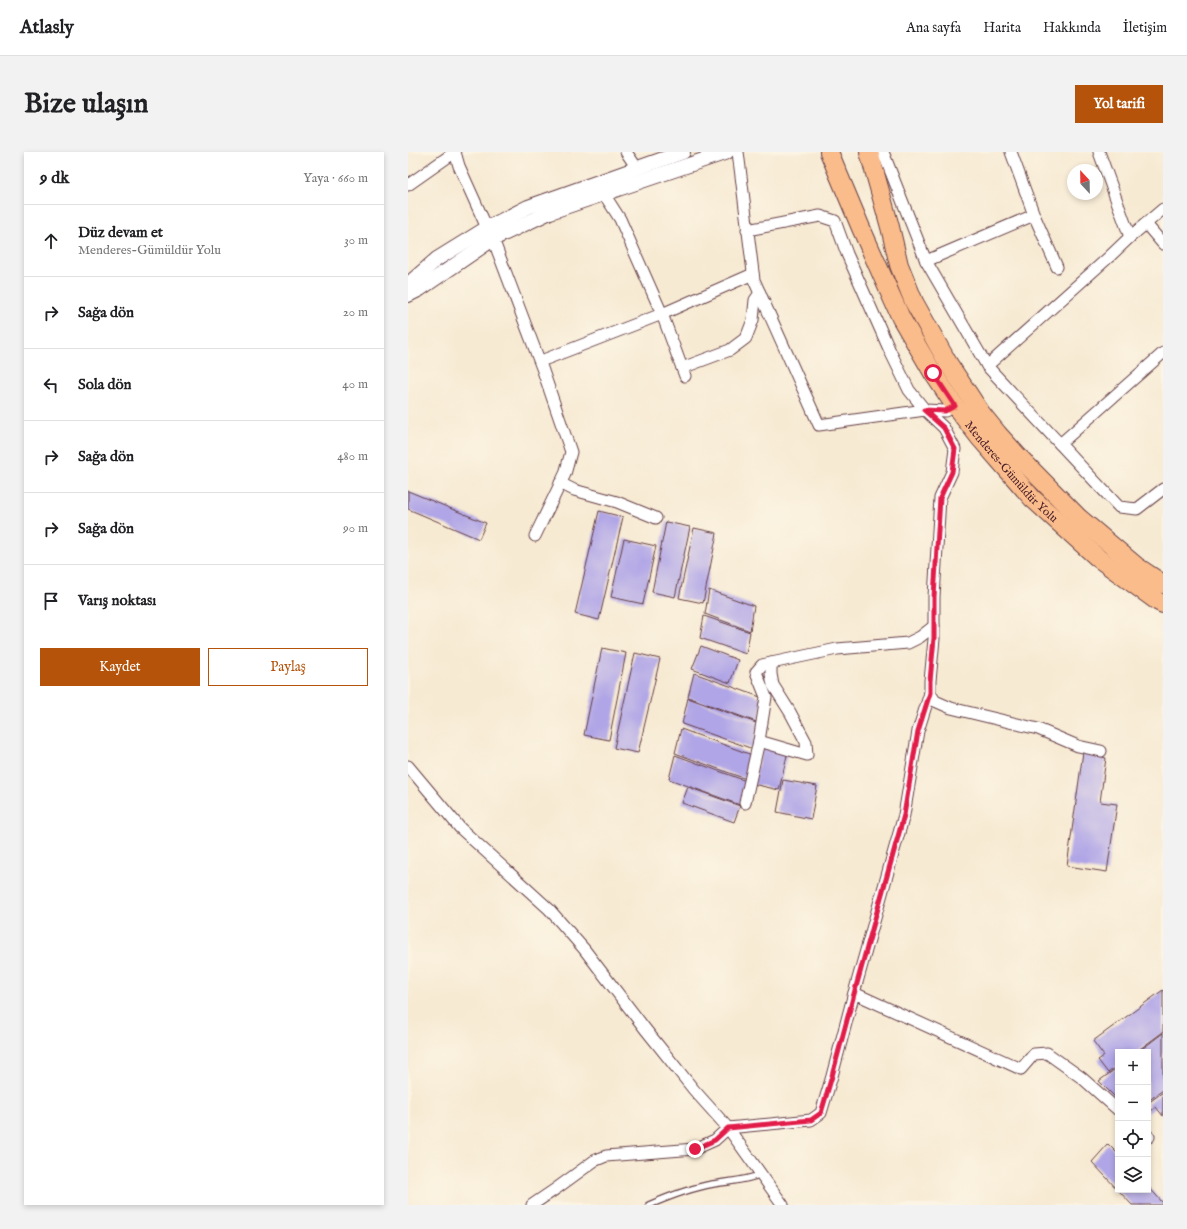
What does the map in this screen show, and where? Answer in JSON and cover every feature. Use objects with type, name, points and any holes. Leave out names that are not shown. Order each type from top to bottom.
[{"type":"main road","name":"Menderes-Gümüldür Yolu","points":[[869,152],[899,265],[914,302],[948,363],[981,413],[1017,455],[1078,518],[1136,566],[1163,584]]},
{"type":"main road","name":"Menderes-Gümüldür Yolu","points":[[828,154],[901,318],[933,373],[955,406],[979,437],[1032,498],[1098,558],[1163,604]]},
{"type":"street","points":[[408,185],[455,152],[459,166],[490,233],[542,368],[571,452],[565,474],[535,536]]},
{"type":"street","points":[[626,152],[637,168]]},
{"type":"street","points":[[412,284],[528,207],[682,152]]},
{"type":"street","points":[[490,233],[727,152]]},
{"type":"street","points":[[738,152],[754,280],[819,426],[924,410],[945,411],[955,406]]},
{"type":"street","points":[[884,152],[926,261],[987,366],[1119,507],[1137,509],[1163,489]]},
{"type":"street","points":[[1011,152],[1034,215],[1057,267]]},
{"type":"street","points":[[1099,152],[1130,237]]},
{"type":"street","points":[[604,194],[620,218],[662,314],[683,372],[730,350],[746,338],[753,320],[755,300],[760,294]]},
{"type":"street","points":[[987,366],[1130,237],[1163,210]]},
{"type":"street","points":[[926,261],[1034,215]]},
{"type":"street","points":[[532,1205],[594,1160],[606,1156],[695,1149],[715,1140],[728,1128],[811,1120],[821,1113],[904,815],[918,731],[930,693],[940,498],[952,472],[955,449],[944,428],[924,410],[909,390],[847,254],[835,221],[820,216],[747,230]]},
{"type":"street","points":[[1146,224],[1163,244]]},
{"type":"street","points":[[546,359],[662,314],[753,274]]},
{"type":"street","points":[[1060,444],[1163,353]]},
{"type":"street","points":[[560,483],[574,490],[617,502],[656,518]]},
{"type":"street","points":[[745,803],[759,741],[766,697],[756,672],[762,665],[837,649],[908,643],[920,637],[934,626]]},
{"type":"street","points":[[759,741],[807,755],[806,742],[773,685],[771,663]]},
{"type":"street","points":[[930,693],[935,700],[951,708],[1038,729],[1078,746],[1101,751]]},
{"type":"street","points":[[408,766],[460,828],[549,909],[584,949],[694,1090],[728,1128],[783,1205]]},
{"type":"street","points":[[854,994],[1021,1069],[1034,1054],[1047,1053],[1082,1078],[1115,1107]]},
{"type":"lane","points":[[649,1205],[674,1194],[696,1187],[714,1183],[740,1181],[761,1174]]},
{"type":"building","points":[[408,491],[486,523],[479,539],[408,509]]},
{"type":"building","points":[[599,511],[623,517],[599,620],[575,614]]},
{"type":"building","points":[[666,522],[690,527],[675,597],[652,592]]},
{"type":"building","points":[[694,528],[717,533],[703,603],[679,598]]},
{"type":"building","points":[[624,539],[656,546],[643,604],[611,597]]},
{"type":"building","points":[[709,590],[754,606],[750,631],[705,614]]},
{"type":"building","points":[[704,616],[750,632],[746,654],[700,638]]},
{"type":"building","points":[[701,646],[738,660],[730,683],[692,669]]},
{"type":"building","points":[[602,648],[626,653],[609,740],[584,735]]},
{"type":"building","points":[[635,653],[660,659],[638,753],[614,748]]},
{"type":"building","points":[[694,673],[763,698],[759,723],[688,697]]},
{"type":"building","points":[[688,698],[759,724],[753,749],[682,724]]},
{"type":"building","points":[[681,729],[752,755],[746,779],[675,753]]},
{"type":"building","points":[[763,746],[788,751],[779,790],[753,784]]},
{"type":"building","points":[[1083,752],[1106,758],[1100,802],[1117,804],[1107,872],[1067,866]]},
{"type":"building","points":[[675,755],[746,781],[740,805],[669,779]]},
{"type":"building","points":[[783,780],[817,786],[811,819],[777,812]]},
{"type":"building","points":[[688,787],[740,806],[734,822],[682,803]]},
{"type":"building","points":[[1163,990],[1163,1032],[1140,1049],[1115,1049],[1115,1067],[1108,1073],[1098,1060],[1104,1056],[1093,1041]]},
{"type":"building","points":[[1163,1033],[1163,1090],[1151,1099],[1151,1049],[1142,1049]]},
{"type":"building","points":[[1115,1069],[1115,1097],[1099,1081]]},
{"type":"building","points":[[1163,1092],[1163,1116],[1156,1107],[1151,1111],[1151,1101]]},
{"type":"building","points":[[1108,1144],[1115,1151],[1115,1187],[1092,1162]]},
{"type":"building","points":[[1151,1189],[1163,1203],[1163,1205],[1132,1205],[1121,1193],[1151,1193]]},
{"type":"route","points":[[695,1149],[715,1140],[728,1128],[811,1120],[821,1113],[904,815],[918,731],[930,693],[940,498],[952,472],[955,449],[944,428],[924,410],[945,411],[955,406],[933,373]]}]
